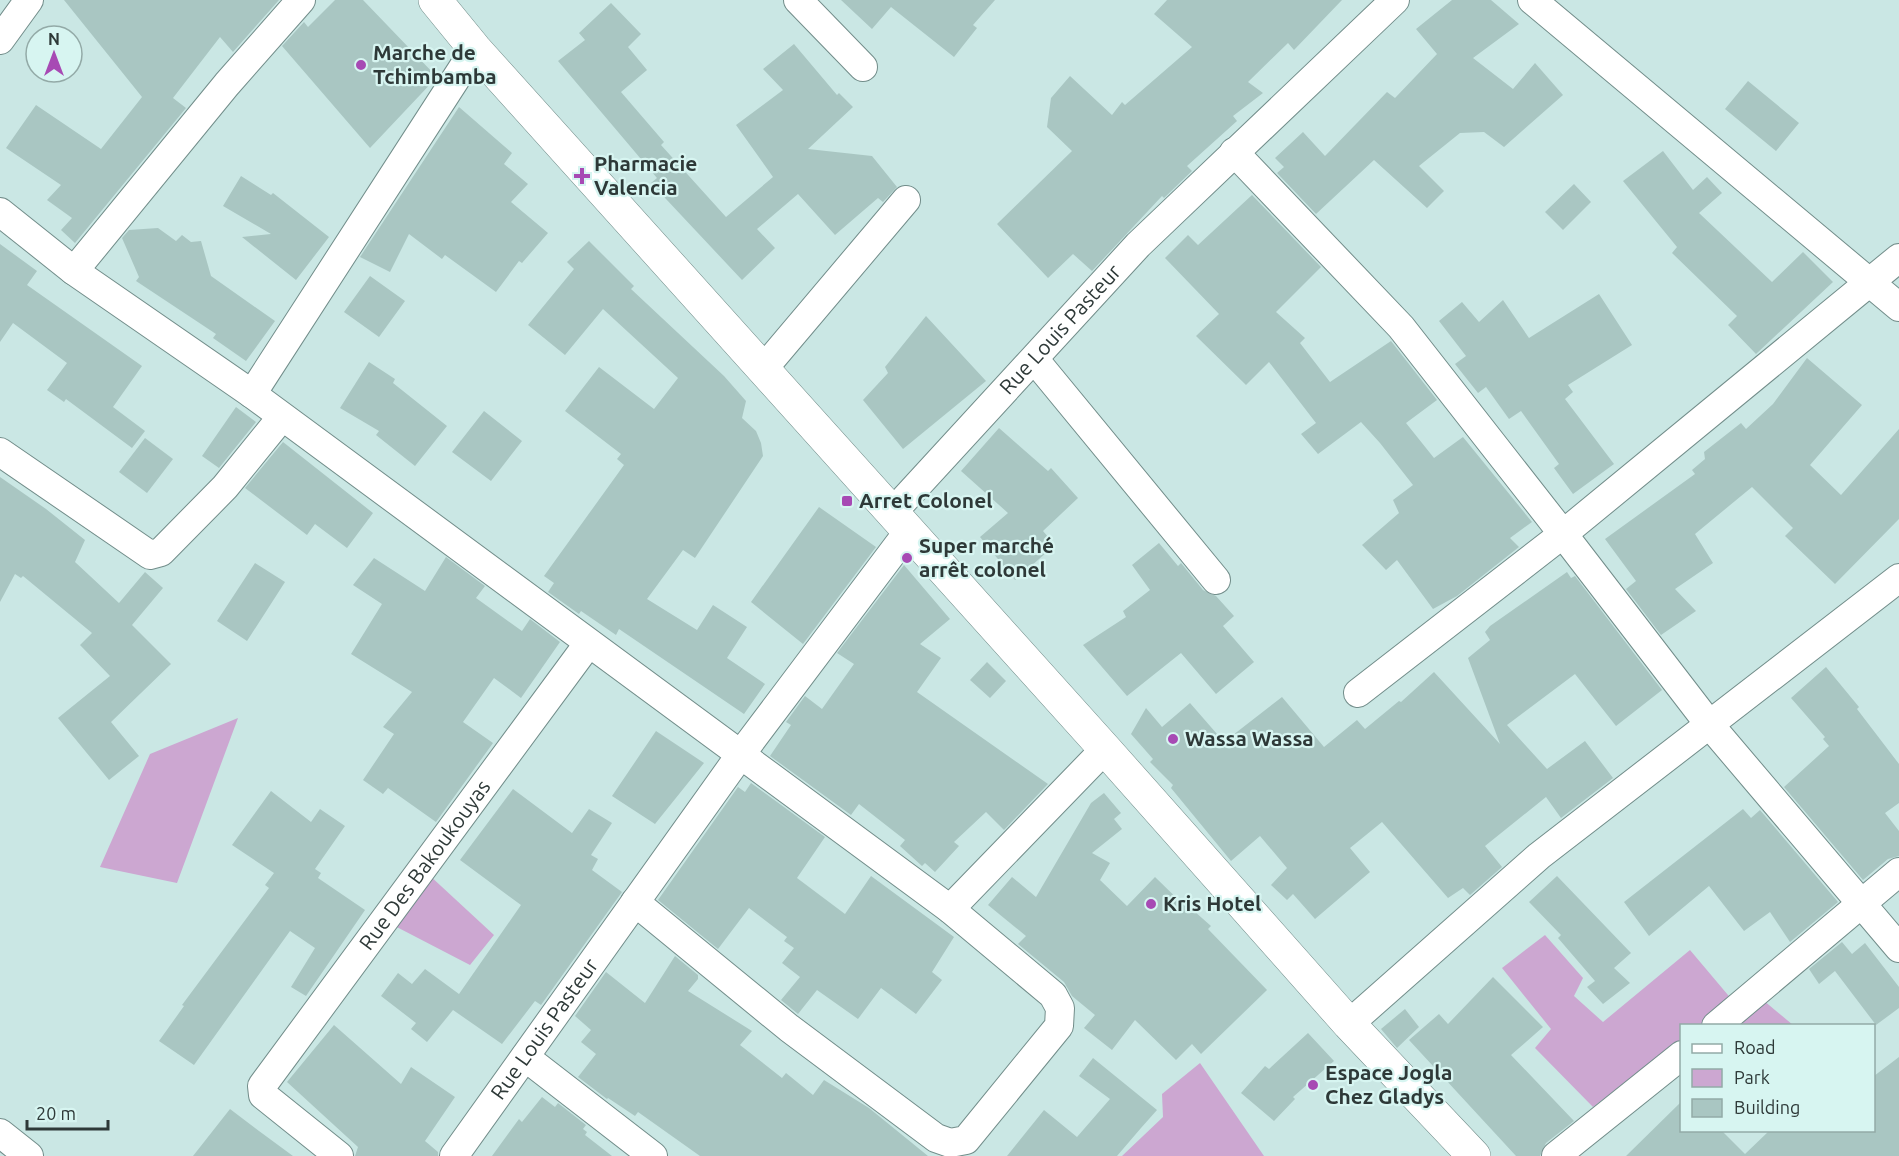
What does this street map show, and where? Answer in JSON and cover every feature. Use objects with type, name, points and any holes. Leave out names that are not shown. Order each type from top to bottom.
[{"type":"highway","points":[[435,0],[475,50],[764,368],[1349,1024],[1473,1156]]},
{"type":"street","points":[[0,40],[29,0]]},
{"type":"street","points":[[74,272],[227,84],[301,0]]},
{"type":"street","points":[[798,0],[863,68]]},
{"type":"street","name":"Rue Louis Pasteur","points":[[454,1156],[741,754],[900,523],[973,423],[1035,360],[1138,245],[1395,0]]},
{"type":"street","points":[[1532,0],[1899,307]]},
{"type":"street","points":[[252,394],[475,50]]},
{"type":"street","points":[[1234,152],[1401,327],[1709,724],[1899,948]]},
{"type":"street","points":[[764,368],[906,200]]},
{"type":"street","points":[[0,212],[74,272],[252,394],[281,418],[950,909],[1053,995],[1060,1008],[1059,1026],[966,1140],[950,1143],[936,1138],[789,1028],[635,902]]},
{"type":"street","points":[[1358,693],[1563,534],[1899,258]]},
{"type":"street","points":[[1035,360],[1216,580]]},
{"type":"street","points":[[0,452],[150,555],[161,552],[225,487],[281,418]]},
{"type":"street","points":[[1349,1024],[1512,878],[1899,578]]},
{"type":"street","name":"Rue Des Bakoukouyas","points":[[339,1156],[263,1095],[262,1086],[588,644]]},
{"type":"street","points":[[950,909],[1105,749]]},
{"type":"street","points":[[1718,1024],[1861,901],[1899,872]]},
{"type":"street","points":[[525,1057],[652,1156]]},
{"type":"street","points":[[1556,1156],[1680,1057]]},
{"type":"street","points":[[0,1133],[29,1156]]},
{"type":"green space","points":[[238,718],[177,883],[100,867],[150,754]]},
{"type":"green space","points":[[428,874],[494,935],[470,965],[389,923]]},
{"type":"green space","points":[[1545,935],[1583,978],[1574,996],[1603,1022],[1690,950],[1733,1001],[1701,1024],[1680,1024],[1680,1041],[1593,1107],[1535,1048],[1551,1029],[1502,968]]},
{"type":"green space","points":[[1763,1000],[1792,1024],[1737,1024]]},
{"type":"green space","points":[[1200,1063],[1264,1156],[1122,1156],[1163,1117],[1162,1094]]},
{"type":"building","points":[[64,0],[279,0],[233,52],[220,37],[173,98],[186,108],[75,243],[61,230],[72,218],[47,200],[61,185],[6,148],[36,105],[101,149],[142,97]]},
{"type":"building","name":"Marche de Tchimbamba","points":[[335,0],[363,0],[437,77],[370,148],[282,46],[304,22],[308,27]]},
{"type":"building","points":[[841,0],[995,0],[973,25],[977,28],[954,57],[891,7],[872,29]]},
{"type":"building","points":[[1167,0],[1342,0],[1294,50],[1288,43],[1248,82],[1263,93],[1233,116],[1237,121],[1187,166],[1192,171],[1164,198],[1162,196],[1092,271],[1073,254],[1048,278],[997,224],[1072,151],[1047,127],[1051,98],[1070,76],[1112,115],[1122,102],[1125,105],[1192,47],[1154,14]]},
{"type":"building","points":[[1452,0],[1491,0],[1519,24],[1473,58],[1513,89],[1535,63],[1563,95],[1504,147],[1484,132],[1460,133],[1419,166],[1444,191],[1427,208],[1374,160],[1316,214],[1277,173],[1284,167],[1275,158],[1303,132],[1325,156],[1387,92],[1395,98],[1437,54],[1416,29]]},
{"type":"building","points":[[611,3],[641,34],[628,47],[647,70],[621,92],[664,142],[661,145],[726,217],[773,177],[736,125],[783,90],[763,69],[794,44],[837,95],[839,93],[853,107],[808,149],[872,156],[897,187],[883,202],[878,198],[835,235],[798,194],[757,229],[775,248],[742,280],[651,183],[657,178],[558,61],[585,40],[579,33]]},
{"type":"building","points":[[1748,81],[1799,123],[1776,151],[1725,109]]},
{"type":"building","points":[[459,107],[512,153],[504,164],[528,184],[511,202],[548,233],[522,263],[519,261],[496,292],[445,255],[442,259],[409,234],[390,272],[360,257]]},
{"type":"building","points":[[1663,151],[1693,190],[1707,177],[1722,193],[1699,213],[1772,282],[1803,252],[1833,282],[1756,354],[1728,325],[1737,316],[1672,253],[1677,247],[1623,181]]},
{"type":"building","points":[[241,176],[271,195],[273,193],[329,237],[296,280],[242,237],[271,234],[223,206]]},
{"type":"building","points":[[1574,184],[1591,202],[1563,230],[1545,212]]},
{"type":"building","points":[[1252,195],[1321,267],[1276,312],[1305,338],[1300,343],[1330,382],[1391,341],[1437,400],[1406,423],[1434,458],[1463,437],[1532,522],[1510,538],[1519,547],[1457,596],[1433,609],[1397,560],[1386,570],[1362,545],[1399,513],[1393,500],[1413,485],[1380,443],[1361,422],[1318,454],[1301,434],[1316,423],[1269,362],[1246,385],[1196,336],[1219,314],[1165,258],[1188,235],[1198,245]]},
{"type":"building","points":[[158,228],[176,241],[182,235],[191,242],[201,241],[211,276],[275,321],[246,361],[213,338],[216,334],[136,281],[139,277],[122,238],[129,230]]},
{"type":"building","points":[[589,241],[634,286],[631,289],[724,376],[746,401],[742,418],[756,431],[761,443],[763,456],[695,558],[683,550],[647,599],[697,630],[713,605],[747,627],[727,658],[765,684],[744,714],[619,629],[616,635],[581,611],[579,614],[548,592],[554,583],[544,576],[624,465],[617,459],[621,454],[565,411],[599,367],[654,409],[678,378],[603,309],[565,355],[528,325],[574,269],[567,262]]},
{"type":"building","points":[[0,244],[37,271],[27,285],[142,366],[113,407],[145,431],[132,448],[66,399],[64,402],[47,390],[67,363],[13,323],[0,342]]},
{"type":"building","points":[[370,276],[405,301],[379,337],[344,312]]},
{"type":"building","points":[[1599,294],[1632,345],[1568,385],[1573,392],[1565,399],[1614,464],[1573,494],[1554,468],[1559,464],[1521,411],[1509,419],[1486,387],[1478,393],[1455,364],[1466,356],[1439,321],[1462,302],[1479,322],[1503,300],[1529,338]]},
{"type":"building","points":[[926,316],[986,381],[903,449],[863,400],[888,373],[885,367]]},
{"type":"building","points":[[1807,358],[1862,405],[1810,465],[1841,495],[1899,429],[1899,519],[1835,584],[1785,536],[1793,528],[1752,487],[1695,534],[1713,563],[1675,589],[1696,611],[1661,635],[1626,589],[1636,581],[1605,539],[1695,474],[1692,470],[1705,459],[1704,452],[1741,423],[1746,429],[1773,404]]},
{"type":"building","points":[[369,362],[395,379],[393,383],[447,426],[415,466],[376,435],[379,431],[340,408]]},
{"type":"building","points":[[236,407],[256,422],[219,468],[202,456]]},
{"type":"building","points":[[484,411],[522,441],[491,481],[452,452]]},
{"type":"building","points":[[999,428],[1048,471],[1051,468],[1078,498],[1043,531],[1055,545],[1015,580],[980,537],[1008,513],[961,471]]},
{"type":"building","points":[[145,438],[173,459],[147,493],[119,472]]},
{"type":"building","points":[[283,442],[373,513],[347,548],[315,524],[307,535],[245,488]]},
{"type":"building","points":[[0,477],[85,540],[75,562],[119,603],[145,572],[163,588],[132,625],[171,664],[111,722],[139,756],[109,780],[58,718],[110,676],[80,645],[92,633],[23,576],[21,578],[15,574],[0,602]]},
{"type":"building","points":[[819,507],[876,547],[803,644],[751,602]]},
{"type":"building","points":[[1159,543],[1178,566],[1181,563],[1203,590],[1216,596],[1234,616],[1223,626],[1254,662],[1216,694],[1181,653],[1127,696],[1083,645],[1126,617],[1123,611],[1150,590],[1132,565]]},
{"type":"building","points":[[446,557],[485,586],[476,598],[522,631],[530,619],[560,642],[521,698],[494,678],[463,722],[493,743],[436,822],[388,788],[383,794],[363,780],[394,734],[383,727],[412,692],[351,654],[382,604],[353,585],[374,558],[425,591]]},
{"type":"building","points":[[255,563],[285,582],[247,641],[217,621]]},
{"type":"building","points":[[904,565],[950,619],[920,644],[941,658],[917,692],[1048,784],[1004,830],[986,812],[954,842],[959,846],[935,872],[925,863],[922,866],[900,846],[905,840],[859,804],[851,815],[770,756],[791,725],[786,722],[805,696],[822,709],[854,664],[837,653]]},
{"type":"building","points":[[1567,572],[1571,578],[1575,576],[1662,690],[1616,726],[1575,674],[1507,725],[1547,769],[1585,741],[1613,778],[1561,818],[1546,797],[1485,846],[1502,867],[1470,895],[1463,888],[1448,898],[1382,822],[1350,848],[1370,872],[1315,919],[1293,894],[1287,900],[1271,885],[1287,868],[1260,836],[1231,861],[1171,788],[1173,785],[1150,762],[1153,759],[1131,734],[1146,708],[1162,727],[1190,703],[1224,742],[1282,697],[1324,747],[1357,720],[1365,729],[1399,701],[1401,702],[1434,672],[1500,744],[1468,658],[1490,640],[1485,632],[1490,626]]},
{"type":"building","points":[[987,662],[1006,681],[990,698],[970,680]]},
{"type":"building","points":[[1826,667],[1859,707],[1857,709],[1899,764],[1899,803],[1885,813],[1899,831],[1899,856],[1888,859],[1863,880],[1784,787],[1829,746],[1823,739],[1825,737],[1791,698]]},
{"type":"building","points":[[656,731],[704,763],[655,824],[612,796]]},
{"type":"building","points":[[751,783],[825,837],[797,878],[845,914],[871,876],[954,937],[932,972],[942,980],[916,1014],[881,988],[858,1019],[817,990],[798,1014],[781,1000],[800,977],[782,963],[794,948],[784,941],[787,937],[749,908],[718,949],[658,900],[738,787],[745,792]]},
{"type":"building","points":[[513,789],[572,833],[589,809],[612,823],[591,855],[598,859],[592,870],[622,892],[541,1005],[535,1001],[502,1044],[453,1010],[427,1042],[411,1029],[416,1023],[381,996],[398,973],[412,984],[425,969],[459,994],[521,905],[460,860]]},
{"type":"building","points":[[271,791],[311,822],[320,809],[345,826],[315,869],[321,873],[318,878],[365,910],[306,996],[291,987],[315,948],[290,931],[194,1065],[159,1041],[184,1006],[182,1005],[269,888],[265,885],[274,873],[232,845]]},
{"type":"building","points":[[1104,793],[1121,813],[1114,819],[1122,829],[1092,853],[1110,863],[1100,880],[1127,906],[1155,877],[1192,913],[1194,911],[1211,926],[1208,929],[1267,990],[1201,1054],[1192,1044],[1176,1060],[1135,1020],[1112,1050],[1084,1028],[1095,1015],[1072,996],[1064,982],[1018,944],[1026,936],[988,905],[1012,877],[1036,897],[1091,803]]},
{"type":"building","points":[[1743,809],[1751,818],[1760,810],[1838,902],[1790,942],[1770,912],[1744,931],[1709,886],[1649,936],[1624,902]]},
{"type":"building","points":[[1557,876],[1631,953],[1614,968],[1630,983],[1603,1004],[1587,987],[1595,981],[1558,938],[1561,935],[1529,902]]},
{"type":"building","points":[[1842,942],[1852,954],[1865,943],[1899,987],[1899,1008],[1876,1025],[1835,971],[1819,984],[1809,969]]},
{"type":"building","points":[[675,956],[698,975],[698,979],[688,991],[752,1031],[740,1045],[782,1078],[786,1073],[813,1095],[824,1080],[869,1108],[928,1156],[700,1156],[638,1112],[635,1116],[578,1077],[596,1054],[581,1042],[591,1030],[575,1016],[606,972],[645,1003]]},
{"type":"building","points":[[1493,977],[1543,1027],[1511,1055],[1574,1121],[1546,1143],[1540,1156],[1516,1156],[1409,1040],[1439,1014],[1448,1024]]},
{"type":"building","points":[[1405,1009],[1419,1027],[1397,1048],[1381,1029]]},
{"type":"building","points":[[334,1025],[401,1084],[411,1067],[455,1097],[425,1141],[438,1152],[438,1156],[355,1156],[358,1147],[287,1082]]},
{"type":"building","points":[[1308,1033],[1334,1061],[1293,1097],[1295,1099],[1274,1121],[1241,1093],[1265,1066],[1269,1069]]},
{"type":"building","points":[[1899,1057],[1899,1156],[1626,1156],[1680,1103],[1680,1132],[1723,1132],[1745,1154],[1768,1132],[1875,1132],[1875,1075]]},
{"type":"building","points":[[1093,1058],[1157,1110],[1117,1156],[1007,1156],[1044,1110],[1077,1137],[1110,1099],[1079,1076]]},
{"type":"building","points":[[542,1097],[555,1107],[558,1103],[586,1125],[583,1129],[587,1132],[585,1135],[612,1156],[492,1156],[519,1119],[522,1122]]},
{"type":"building","points":[[230,1109],[259,1131],[293,1156],[193,1156]]},
{"type":"place","name":"Marche de Tchimbamba","points":[[361,65]]},
{"type":"place","name":"Pharmacie Valencia","points":[[582,176]]},
{"type":"place","name":"Arret Colonel","points":[[847,501]]},
{"type":"place","name":"Super marché arrêt colonel","points":[[907,558]]},
{"type":"place","name":"Wassa Wassa","points":[[1173,739]]},
{"type":"place","name":"Kris Hotel","points":[[1151,904]]},
{"type":"place","name":"Espace Jogla Chez Gladys","points":[[1313,1085]]}]
